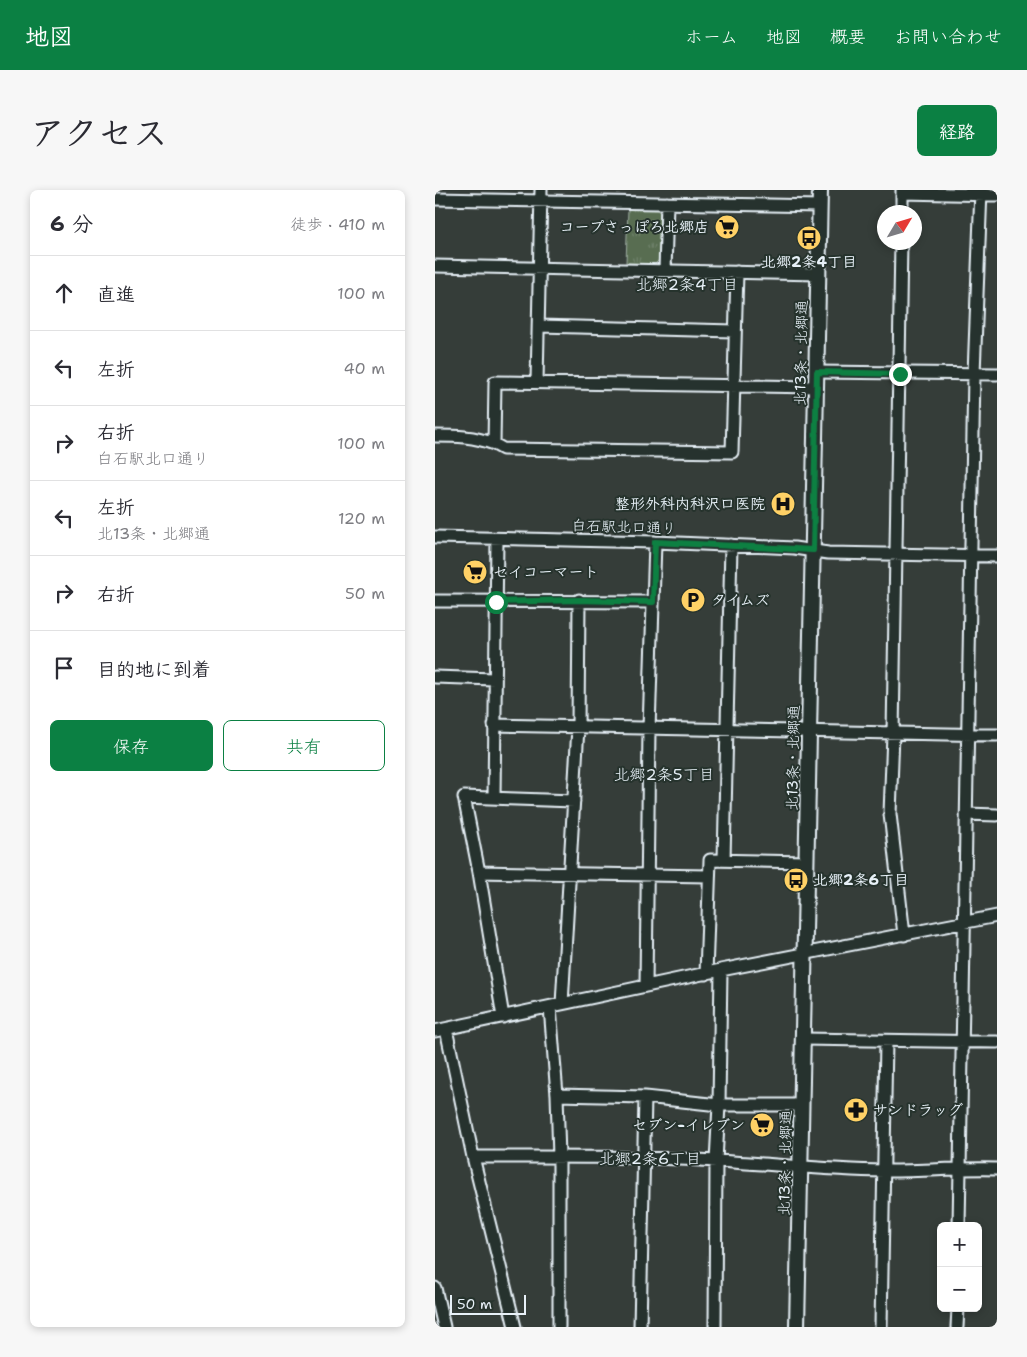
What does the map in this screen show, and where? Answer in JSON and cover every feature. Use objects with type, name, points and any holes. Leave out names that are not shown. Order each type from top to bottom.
[{"type":"main road","name":"北13条・北郷通","points":[[797,1327],[820,190]]},
{"type":"street","points":[[902,205],[902,192],[981,192],[997,195]]},
{"type":"street","points":[[959,1222],[974,374],[981,192]]},
{"type":"street","points":[[435,199],[541,196],[667,203],[819,206]]},
{"type":"street","points":[[537,382],[541,196]]},
{"type":"street","points":[[665,270],[667,203]]},
{"type":"street","points":[[901,250],[890,814],[904,935]]},
{"type":"street","points":[[435,266],[819,274]]},
{"type":"street","points":[[435,436],[464,436],[481,439],[503,449],[732,452],[737,272]]},
{"type":"street","points":[[539,326],[734,331]]},
{"type":"street","points":[[817,372],[997,374]]},
{"type":"street","points":[[494,444],[495,382],[816,387]]},
{"type":"street","name":"白石駅北口通り","points":[[435,537],[655,542],[813,550],[828,553],[997,556]]},
{"type":"street","points":[[494,798],[497,538]]},
{"type":"street","points":[[646,986],[649,729],[655,542]]},
{"type":"street","points":[[724,860],[731,546]]},
{"type":"street","points":[[435,601],[579,600],[653,602]]},
{"type":"street","points":[[559,1327],[559,1157],[556,1005],[569,874],[579,726],[579,600]]},
{"type":"street","points":[[435,677],[495,679]]},
{"type":"street","points":[[494,726],[579,726],[968,736],[997,735]]},
{"type":"street","points":[[503,1017],[479,872],[464,797],[574,801]]},
{"type":"street","points":[[966,814],[997,815]]},
{"type":"street","points":[[705,974],[710,860],[807,862]]},
{"type":"street","points":[[479,872],[708,876]]},
{"type":"street","points":[[515,1327],[440,1030],[721,970],[806,955],[997,916]]},
{"type":"street","points":[[715,1327],[716,1161],[719,1105],[721,970]]},
{"type":"street","points":[[803,1039],[997,1042]]},
{"type":"street","points":[[881,1327],[886,1041]]},
{"type":"street","points":[[557,1095],[645,1097],[719,1105],[802,1106]]},
{"type":"street","points":[[640,1327],[645,1097]]},
{"type":"street","points":[[473,1156],[716,1161],[801,1168],[885,1171],[960,1168],[997,1169]]},
{"type":"street","points":[[435,1288],[444,1327]]},
{"type":"street","points":[[957,1312],[957,1327]]},
{"type":"green space","points":[[628,209],[657,209],[660,213],[659,260],[655,264],[626,263]]},
{"type":"place","name":"コープさっぽろ北郷店","points":[[727,227]]},
{"type":"place","name":"北郷2条4丁目","points":[[809,238]]},
{"type":"place","name":"整形外科内科沢口医院","points":[[783,504]]},
{"type":"place","name":"セイコーマート","points":[[475,572]]},
{"type":"place","name":"タイムズ","points":[[693,600]]},
{"type":"place","name":"北郷2条6丁目","points":[[796,880]]},
{"type":"place","name":"サンドラッグ","points":[[856,1110]]},
{"type":"place","name":"セブン-イレブン","points":[[762,1125]]},
{"type":"district","name":"北郷2条4丁目","points":[[687,284]]},
{"type":"district","name":"北郷2条5丁目","points":[[664,774]]},
{"type":"district","name":"北郷2条6丁目","points":[[650,1158]]},
{"type":"route","points":[[496,602],[579,600],[653,602],[655,542],[813,550],[817,372],[900,374]]}]
